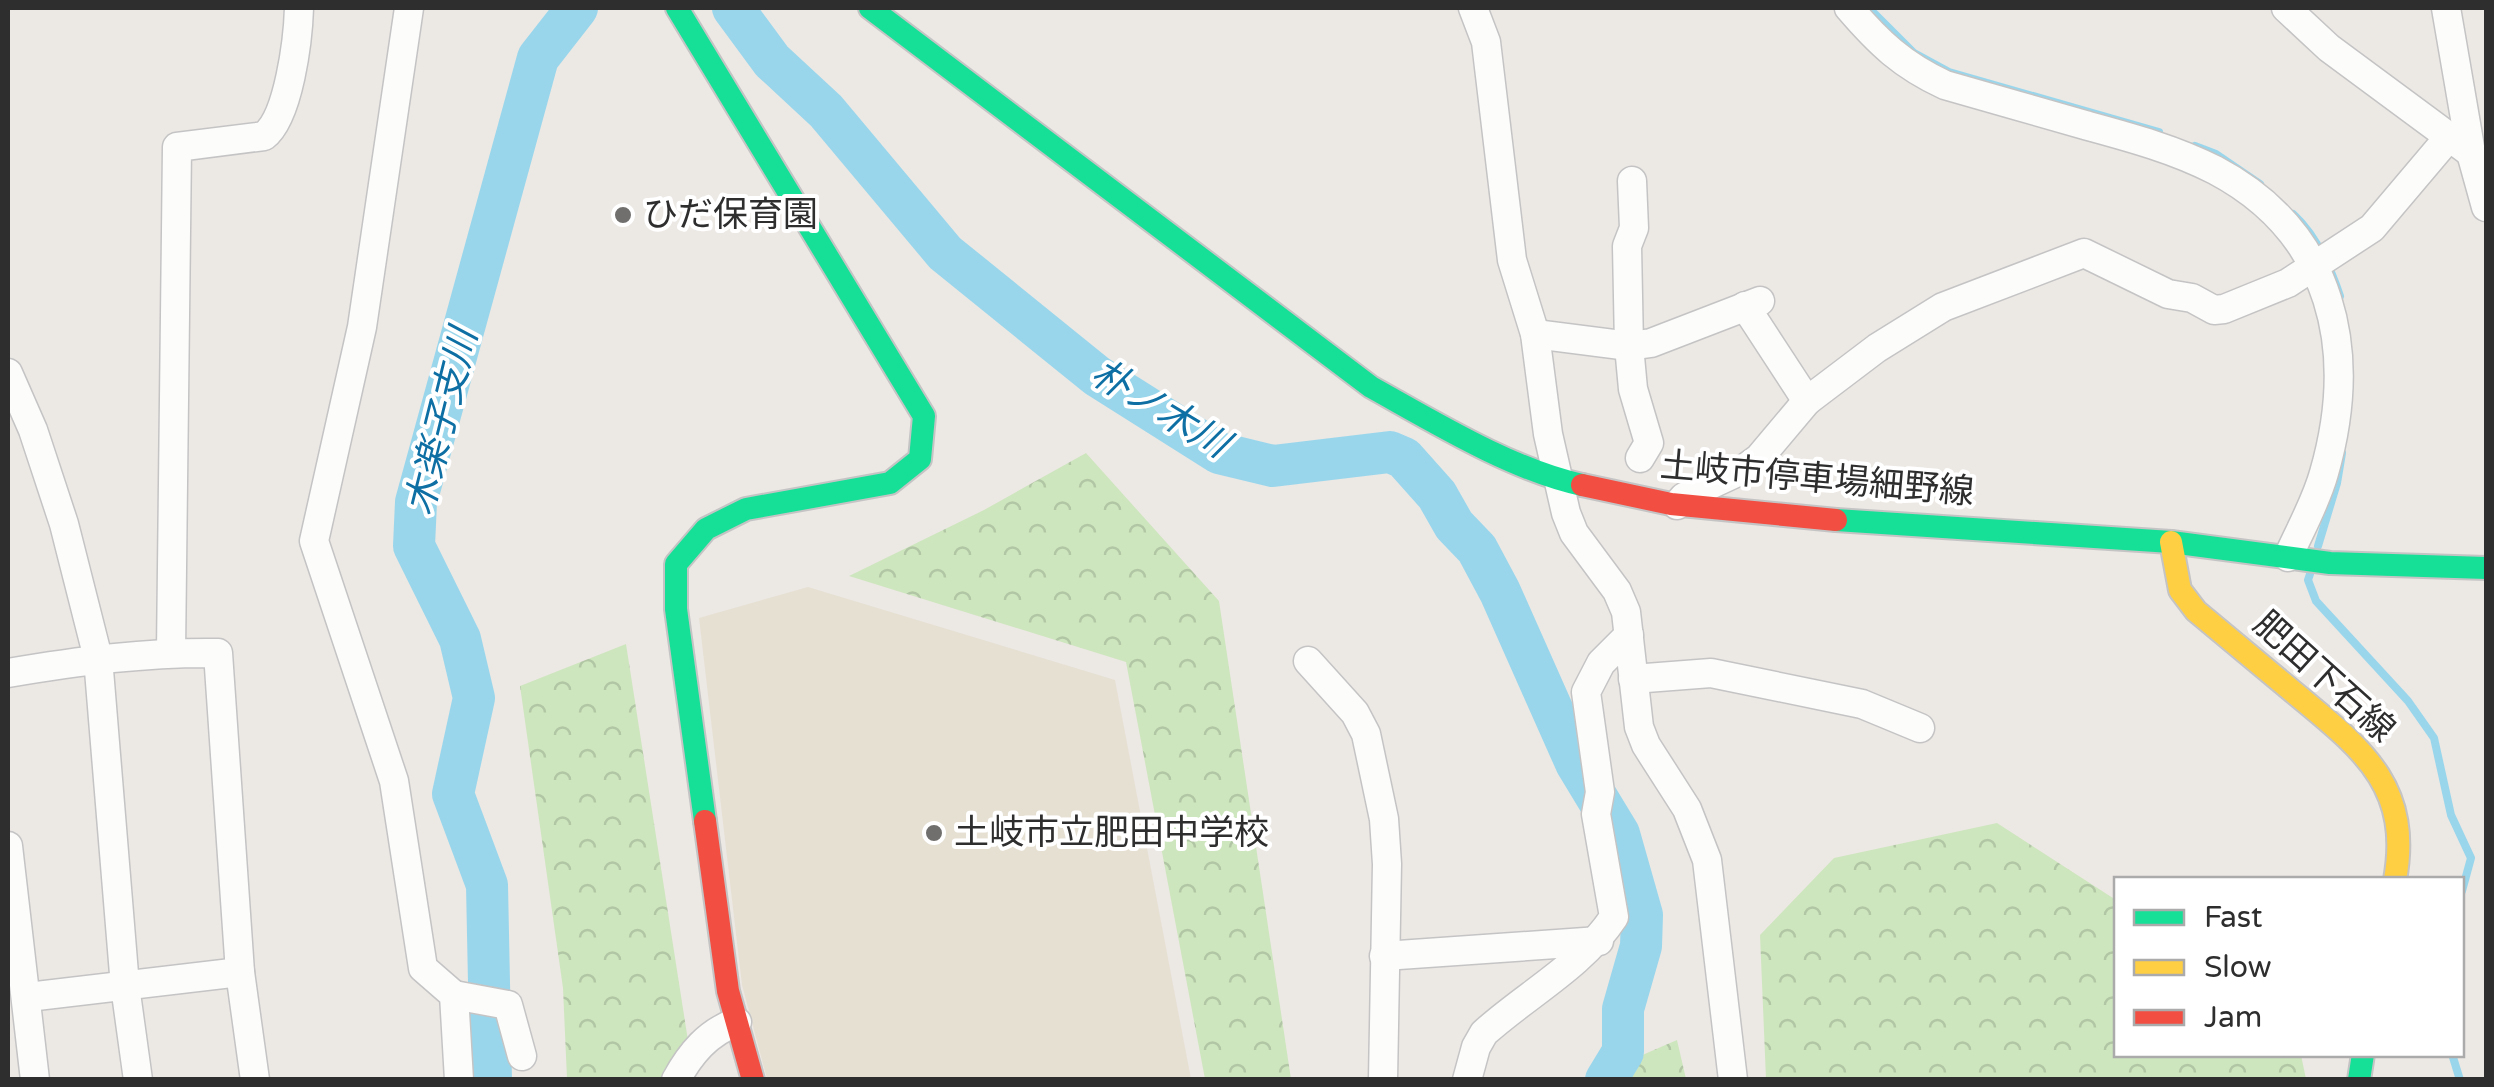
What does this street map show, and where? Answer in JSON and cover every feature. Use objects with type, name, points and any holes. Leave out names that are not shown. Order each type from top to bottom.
[{"type":"main road","points":[[677,8],[924,416],[920,458],[890,483],[746,509],[706,529],[676,564],[678,628],[728,991],[753,1080]]},
{"type":"main road","name":"土岐市停車場細野線","points":[[870,8],[1372,387],[1447,430],[1560,480],[1677,505],[1768,516],[2171,542],[2330,563],[2486,568]]},
{"type":"main road","name":"肥田下石線","points":[[2171,542],[2180,590],[2196,612],[2360,747],[2383,780],[2395,817],[2399,858],[2396,877]]},
{"type":"street","points":[[171,652],[176,147],[264,136],[274,128],[284,106],[299,8]]},
{"type":"street","points":[[409,8],[362,327],[314,542],[394,781],[422,968],[454,995],[508,1005],[522,1056]]},
{"type":"street","points":[[1473,8],[1486,42],[1512,260],[1536,334],[1548,434],[1574,533],[1617,591],[1626,612],[1639,727],[1646,745],[1687,809],[1707,860],[1733,1080]]},
{"type":"street","points":[[1848,8],[1899,61],[1931,78],[2143,141],[2217,171],[2286,224],[2324,260],[2336,340],[2337,403],[2323,478],[2292,558]]},
{"type":"street","points":[[2286,8],[2329,48],[2460,145]]},
{"type":"street","points":[[2446,8],[2460,145],[2484,192]]},
{"type":"street","points":[[1677,505],[1684,497],[1759,458],[1808,401],[1877,348],[1943,308],[2084,253],[2168,294],[2192,298],[2214,310],[2288,283],[2372,228],[2460,145]]},
{"type":"street","points":[[1632,181],[1634,228],[1627,246],[1630,346],[1633,389],[1649,442],[1640,458]]},
{"type":"street","points":[[1536,334],[1630,346],[1651,342],[1752,304],[1808,401]]},
{"type":"street","points":[[8,373],[33,430],[64,524],[98,658],[125,986],[138,1080]]},
{"type":"street","points":[[1467,1080],[1484,1033],[1598,940],[1614,917],[1596,814],[1600,792],[1586,692],[1601,663],[1629,635]]},
{"type":"street","points":[[8,673],[98,658],[218,653],[240,972],[255,1080]]},
{"type":"street","points":[[1308,661],[1355,714],[1366,734],[1384,818],[1387,864],[1383,1080]]},
{"type":"street","points":[[1634,679],[1711,673],[1862,704],[1920,728]]},
{"type":"street","points":[[8,846],[35,1080]]},
{"type":"street","points":[[1384,956],[1598,940]]},
{"type":"street","points":[[28,998],[240,972]]},
{"type":"street","points":[[454,995],[459,1080]]},
{"type":"street","points":[[676,1080],[706,1039],[737,1022]]},
{"type":"shaded area","name":"土岐市立肥田中学校","points":[[808,587],[1115,680],[1191,1079],[767,1079],[742,985],[699,618]]},
{"type":"green space","points":[[1086,453],[1219,601],[1291,1079],[1205,1079],[1126,662],[849,576],[984,510]]},
{"type":"green space","points":[[626,644],[694,1079],[567,1079],[563,988],[520,686]]},
{"type":"green space","points":[[1997,823],[2114,899],[2114,1057],[2301,1057],[2306,1079],[1766,1079],[1760,935],[1834,858]]},
{"type":"green space","points":[[1677,1040],[1686,1079],[1587,1079]]},
{"type":"waterway","name":"木楽子支川","points":[[491,1080],[487,885],[453,794],[474,698],[460,639],[414,546],[416,502],[538,58],[577,8]]},
{"type":"waterway","name":"朴ノ木川","points":[[733,8],[772,61],[826,111],[945,253],[1097,376],[1219,453],[1273,466],[1390,452],[1404,458],[1437,495],[1454,525],[1477,549],[1576,763],[1619,834],[1642,915],[1641,946],[1623,1009],[1623,1052],[1606,1080]]},
{"type":"waterway","points":[[1869,8],[1914,53],[1949,72],[2159,132]]},
{"type":"waterway","points":[[2195,146],[2216,154],[2260,184]]},
{"type":"waterway","points":[[2293,214],[2309,231],[2340,296]]},
{"type":"waterway","points":[[2318,546],[2342,453]]},
{"type":"waterway","points":[[2310,574],[2308,580],[2316,601],[2408,701],[2434,738],[2451,815],[2471,858],[2464,884]]},
{"type":"waterway","points":[[2453,1057],[2460,1080]]},
{"type":"traffic: fast","points":[[677,8],[924,416],[920,459],[890,483],[746,509],[706,529],[676,564],[676,609],[705,821]]},
{"type":"traffic: fast","points":[[870,8],[1371,387],[1501,457],[1582,485]]},
{"type":"traffic: fast","points":[[1836,520],[2171,542],[2330,563],[2486,568]]},
{"type":"traffic: fast","points":[[2359,1080],[2363,1057]]},
{"type":"traffic: slow","points":[[2171,542],[2180,590],[2196,611],[2342,733],[2377,772],[2396,819],[2395,877]]},
{"type":"traffic: jam","points":[[1582,485],[1671,504],[1836,520]]},
{"type":"traffic: jam","points":[[705,821],[728,991],[753,1080]]},
{"type":"place","name":"ひだ保育園","points":[[623,215]]},
{"type":"place","name":"土岐市立肥田中学校","points":[[934,833]]}]
